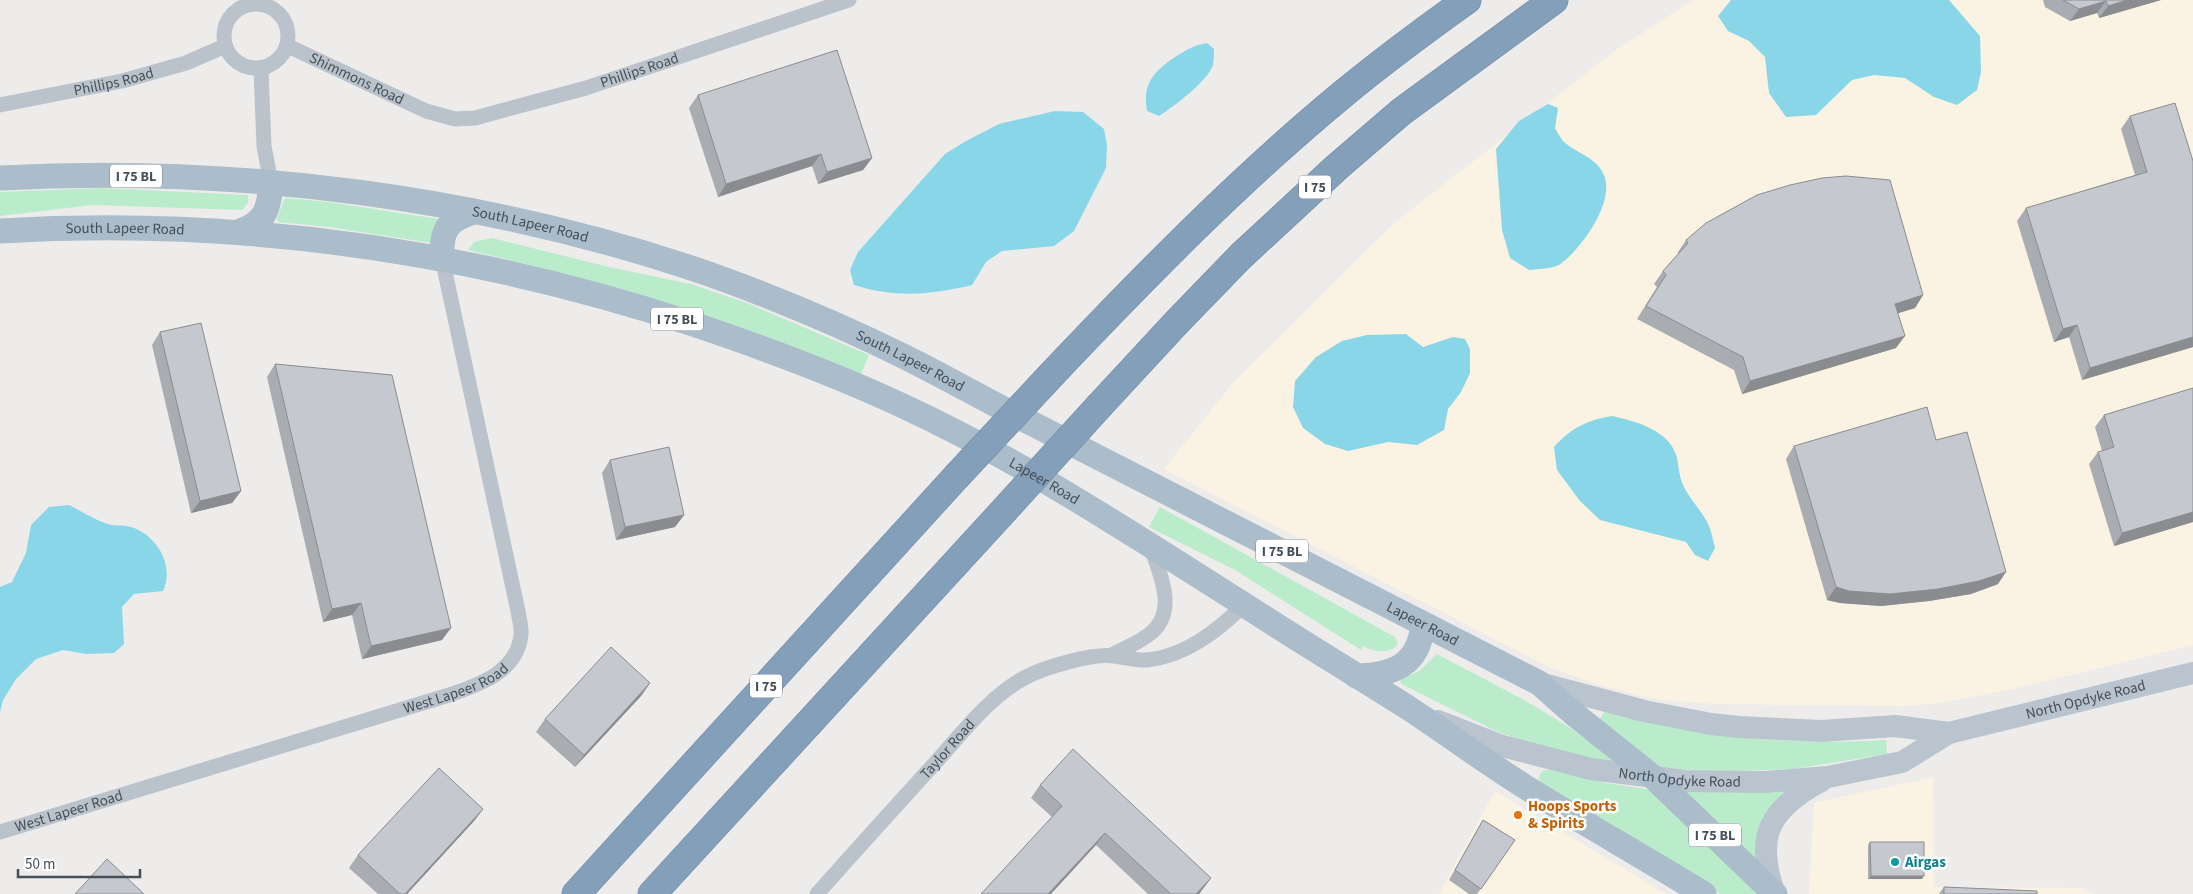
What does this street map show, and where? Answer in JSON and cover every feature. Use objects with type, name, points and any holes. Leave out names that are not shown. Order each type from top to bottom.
[{"type":"highway","name":"I 75","points":[[576,894],[956,477],[1141,281],[1257,171],[1343,94],[1467,0]]},
{"type":"highway","name":"I 75","points":[[652,894],[1101,404],[1241,256],[1337,167],[1401,112],[1554,0]]},
{"type":"main road","name":"South Lapeer Road","points":[[0,178],[140,176],[271,183],[379,195],[474,212],[633,251],[744,287],[781,301],[906,358],[1024,420]]},
{"type":"main road","points":[[238,232],[250,228],[264,215],[268,206],[271,183]]},
{"type":"main road","points":[[442,258],[444,232],[460,216],[474,212]]},
{"type":"main road","name":"South Lapeer Road","points":[[0,231],[72,227],[145,227],[238,232],[296,237],[442,258],[489,267],[614,299],[799,362],[904,406],[992,452]]},
{"type":"main road","name":"Lapeer Road","points":[[1024,420],[1539,683],[1574,714],[1654,777],[1775,894]]},
{"type":"main road","name":"Lapeer Road","points":[[992,452],[1150,545],[1412,711],[1527,788],[1687,890]]},
{"type":"main road","points":[[1356,676],[1374,675],[1387,671],[1401,666],[1412,658],[1421,636],[1423,624]]},
{"type":"main road","name":"North Opdyke Road","points":[[1412,711],[1502,746],[1591,769],[1654,777],[1721,782],[1764,782],[1828,776],[1902,762],[1949,733],[2046,711],[2193,673]]},
{"type":"main road","name":"North Opdyke Road","points":[[1539,683],[1644,711],[1730,726],[1821,731],[1895,726],[1949,733]]},
{"type":"main road","points":[[1775,894],[1766,859],[1766,842],[1770,826],[1778,812],[1789,800],[1828,776]]},
{"type":"street","name":"Phillips Road","points":[[426,111],[455,118],[475,118],[586,88],[849,0]]},
{"type":"street","points":[[241,3],[262,3],[279,12],[289,29],[288,46],[278,61],[261,69],[247,68],[233,59],[225,46],[224,29],[231,15],[241,3]]},
{"type":"street","name":"Phillips Road","points":[[0,106],[122,81],[186,63],[225,46]]},
{"type":"street","name":"Shimmons Road","points":[[288,46],[426,111]]},
{"type":"street","points":[[261,69],[264,146],[271,183]]},
{"type":"street","name":"West Lapeer Road","points":[[0,832],[449,695],[477,685],[497,675],[507,664],[516,650],[521,634],[518,611],[442,258]]},
{"type":"street","name":"Taylor Road","points":[[817,894],[962,734],[1001,694],[1025,678],[1046,668],[1066,662],[1112,655],[1152,633],[1158,626],[1164,613],[1166,597],[1150,545]]},
{"type":"street","name":"Taylor Road","points":[[1112,655],[1138,661],[1156,659],[1180,651],[1224,625],[1244,605]]},
{"type":"shaded area","points":[[1693,0],[2193,0],[2193,645],[2009,690],[1939,703],[1906,706],[1719,704],[1645,697],[1599,685],[1549,667],[1164,469],[1233,383],[1393,224],[1616,50]]},
{"type":"shaded area","points":[[1933,777],[1934,887],[2083,888],[2094,894],[1809,894],[1814,803]]},
{"type":"shaded area","points":[[1495,791],[1666,894],[1439,894]]},
{"type":"green space","points":[[99,188],[248,195],[248,203],[242,210],[92,205],[0,216],[0,192]]},
{"type":"green space","points":[[285,198],[328,202],[439,219],[432,243],[329,227],[278,222],[277,218]]},
{"type":"green space","points":[[492,238],[609,267],[691,284],[747,303],[869,355],[861,374],[764,336],[667,303],[569,275],[468,250],[474,242]]},
{"type":"green space","points":[[1160,507],[1395,637],[1398,644],[1386,651],[1372,650],[1363,646],[1361,650],[1235,570],[1149,527]]},
{"type":"green space","points":[[1437,654],[1550,715],[1612,760],[1609,762],[1529,743],[1496,731],[1401,684],[1400,680],[1419,671]]},
{"type":"green space","points":[[1604,712],[1674,728],[1743,738],[1814,742],[1886,740],[1887,754],[1794,769],[1730,771],[1661,769],[1599,721]]},
{"type":"green space","points":[[1544,770],[1606,783],[1653,790],[1761,894],[1720,894],[1543,787],[1539,780],[1540,774]]},
{"type":"green space","points":[[1788,790],[1758,861],[1686,793],[1687,791]]},
{"type":"water","points":[[1731,0],[1949,0],[1980,36],[1981,72],[1977,90],[1957,105],[1934,97],[1905,78],[1874,75],[1852,80],[1816,115],[1786,117],[1769,93],[1765,57],[1749,41],[1728,31],[1718,16]]},
{"type":"water","points":[[1207,43],[1214,49],[1214,59],[1210,72],[1204,79],[1159,116],[1147,111],[1146,93],[1155,74],[1183,52],[1194,46]]},
{"type":"water","points":[[1548,104],[1558,108],[1555,128],[1563,141],[1589,158],[1602,171],[1606,182],[1606,195],[1602,209],[1587,236],[1568,258],[1556,266],[1529,270],[1510,258],[1502,230],[1496,149],[1519,121]]},
{"type":"water","points":[[1055,111],[1083,112],[1104,129],[1107,145],[1106,168],[1074,231],[1054,246],[1002,251],[986,262],[972,285],[913,294],[884,292],[854,285],[850,270],[858,252],[945,154],[999,124]]},
{"type":"water","points":[[1406,334],[1423,347],[1453,337],[1465,339],[1470,349],[1470,373],[1461,392],[1448,409],[1444,430],[1417,445],[1388,442],[1348,451],[1325,444],[1303,428],[1293,407],[1295,381],[1316,357],[1342,341],[1367,335]]},
{"type":"water","points":[[1612,416],[1642,424],[1668,441],[1677,458],[1684,487],[1704,516],[1711,531],[1715,548],[1708,561],[1695,555],[1686,542],[1600,520],[1580,501],[1557,470],[1554,447],[1560,440],[1580,426]]},
{"type":"water","points":[[69,505],[103,522],[111,525],[131,527],[149,537],[156,544],[165,562],[167,572],[163,591],[134,594],[122,607],[124,644],[114,653],[86,654],[63,650],[36,659],[16,679],[3,700],[0,712],[0,587],[12,582],[26,553],[31,525],[49,507]]},
{"type":"building","points":[[2063,0],[2127,0],[2108,6],[2106,1],[2079,9]]},
{"type":"building","points":[[837,50],[872,158],[827,172],[821,154],[726,184],[698,95]]},
{"type":"building","points":[[2175,103],[2193,161],[2193,337],[2090,368],[2077,325],[2063,329],[2026,208],[2147,172],[2130,116]]},
{"type":"building","points":[[1846,176],[1890,180],[1923,295],[1895,304],[1905,336],[1750,381],[1743,357],[1646,306],[1666,275],[1663,271],[1688,243],[1686,240],[1706,223],[1757,195],[1822,178]]},
{"type":"building","points":[[201,323],[241,491],[200,501],[160,332]]},
{"type":"building","points":[[275,364],[392,375],[451,628],[371,646],[361,603],[332,609]]},
{"type":"building","points":[[2193,388],[2193,512],[2122,533],[2098,452],[2114,447],[2104,415]]},
{"type":"building","points":[[1927,407],[1936,440],[1967,432],[2006,572],[1979,581],[1938,589],[1890,594],[1849,591],[1836,587],[1794,446]]},
{"type":"building","points":[[669,447],[684,515],[625,527],[610,460]]},
{"type":"building","points":[[611,647],[650,683],[584,755],[545,719]]},
{"type":"building","points":[[1073,749],[1211,878],[1196,894],[1171,894],[1105,833],[1048,894],[981,894],[1062,806],[1040,785]]},
{"type":"building","points":[[439,768],[483,809],[405,894],[400,894],[358,855]]},
{"type":"building","points":[[1483,820],[1515,840],[1481,889],[1455,870]]},
{"type":"building","name":"Airgas","points":[[1870,842],[1924,842],[1924,876],[1871,876]]},
{"type":"building","points":[[107,859],[144,894],[75,894]]},
{"type":"building","points":[[1944,887],[2037,891],[2037,894],[1944,894]]},
{"type":"place","name":"Hoops Sports & Spirits","points":[[1518,815]]},
{"type":"place","name":"Airgas","points":[[1895,862]]}]
